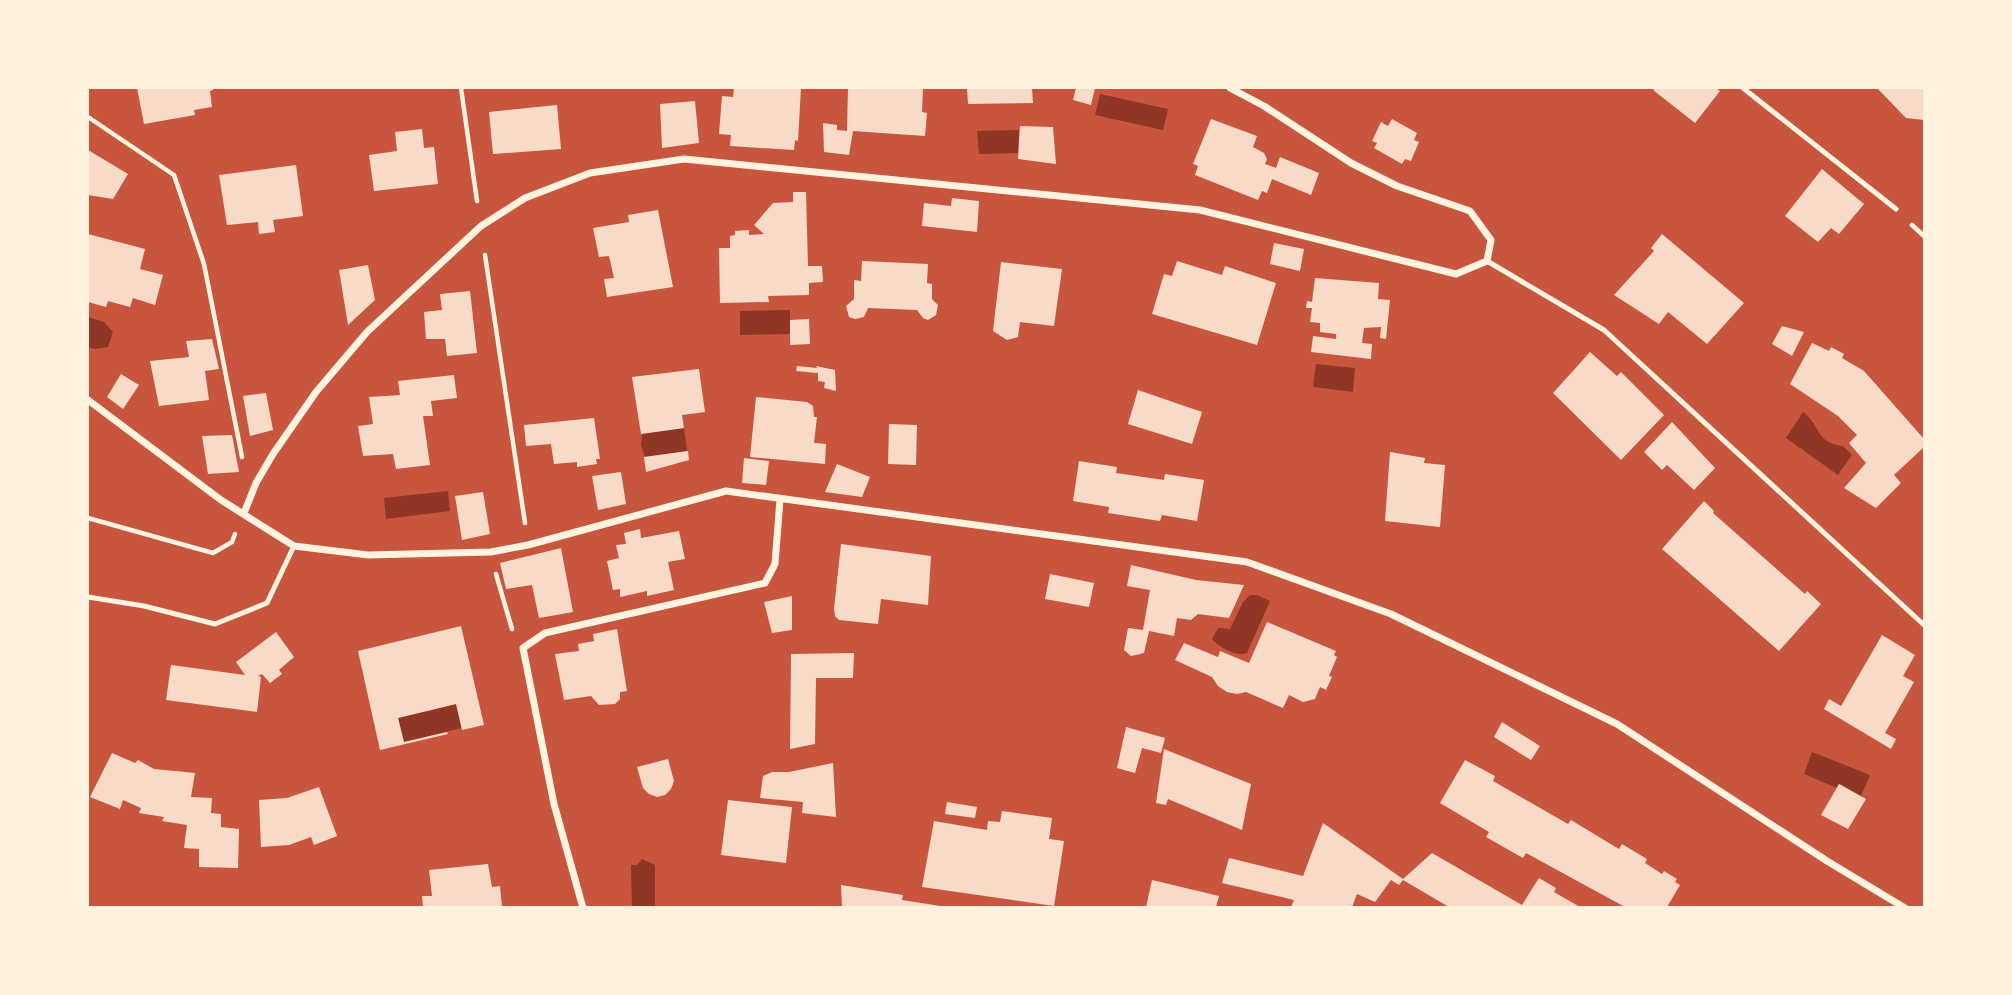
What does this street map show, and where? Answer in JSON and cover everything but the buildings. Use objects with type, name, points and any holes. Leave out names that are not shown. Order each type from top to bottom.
[{"type":"street","points":[[244,513],[256,483],[273,454],[316,392],[367,332],[481,226],[525,198],[590,173],[684,159],[1200,210],[1456,274],[1487,261],[1491,240],[1470,211],[1397,186],[1374,175],[1264,106],[1230,88]]},
{"type":"street","points":[[88,400],[221,500],[294,546],[368,555],[491,552],[528,545],[726,491],[1247,562],[1391,614],[1617,724],[1827,861],[1905,908]]},
{"type":"street","points":[[583,908],[554,804],[523,648],[545,633],[765,583],[775,564],[780,499]]},
{"type":"lane","points":[[1743,88],[1896,209]]},
{"type":"lane","points":[[1487,261],[1604,330],[1924,625]]},
{"type":"lane","points":[[88,597],[144,606],[215,624],[267,603],[294,546]]},
{"type":"path","points":[[461,88],[528,545]]},
{"type":"path","points":[[88,117],[174,175],[204,264],[243,463],[256,483]]},
{"type":"path","points":[[88,518],[213,553],[232,542],[244,513]]},
{"type":"path","points":[[491,552],[509,626],[523,648]]},
{"type":"shaded area","points":[[1100,94],[1168,109],[1163,130],[1095,115]]},
{"type":"shaded area","points":[[1019,130],[1018,153],[979,154],[977,131]]},
{"type":"shaded area","points":[[790,310],[790,334],[740,335],[740,311]]},
{"type":"shaded area","points":[[88,317],[104,322],[113,332],[108,347],[88,347]]},
{"type":"shaded area","points":[[1316,364],[1355,368],[1353,392],[1313,387]]},
{"type":"shaded area","points":[[1803,412],[1827,441],[1843,446],[1852,455],[1838,475],[1786,438]]},
{"type":"shaded area","points":[[684,428],[687,451],[645,457],[641,445],[642,434]]},
{"type":"shaded area","points":[[448,491],[450,511],[386,519],[384,498]]},
{"type":"shaded area","points":[[1250,595],[1270,601],[1247,653],[1233,653],[1212,639],[1218,628],[1230,629],[1243,602]]},
{"type":"shaded area","points":[[456,704],[462,728],[404,742],[398,718]]},
{"type":"shaded area","points":[[1812,752],[1870,775],[1861,796],[1840,784],[1837,788],[1804,774]]},
{"type":"shaded area","points":[[642,859],[655,865],[655,907],[632,907],[631,865],[637,865]]}]
